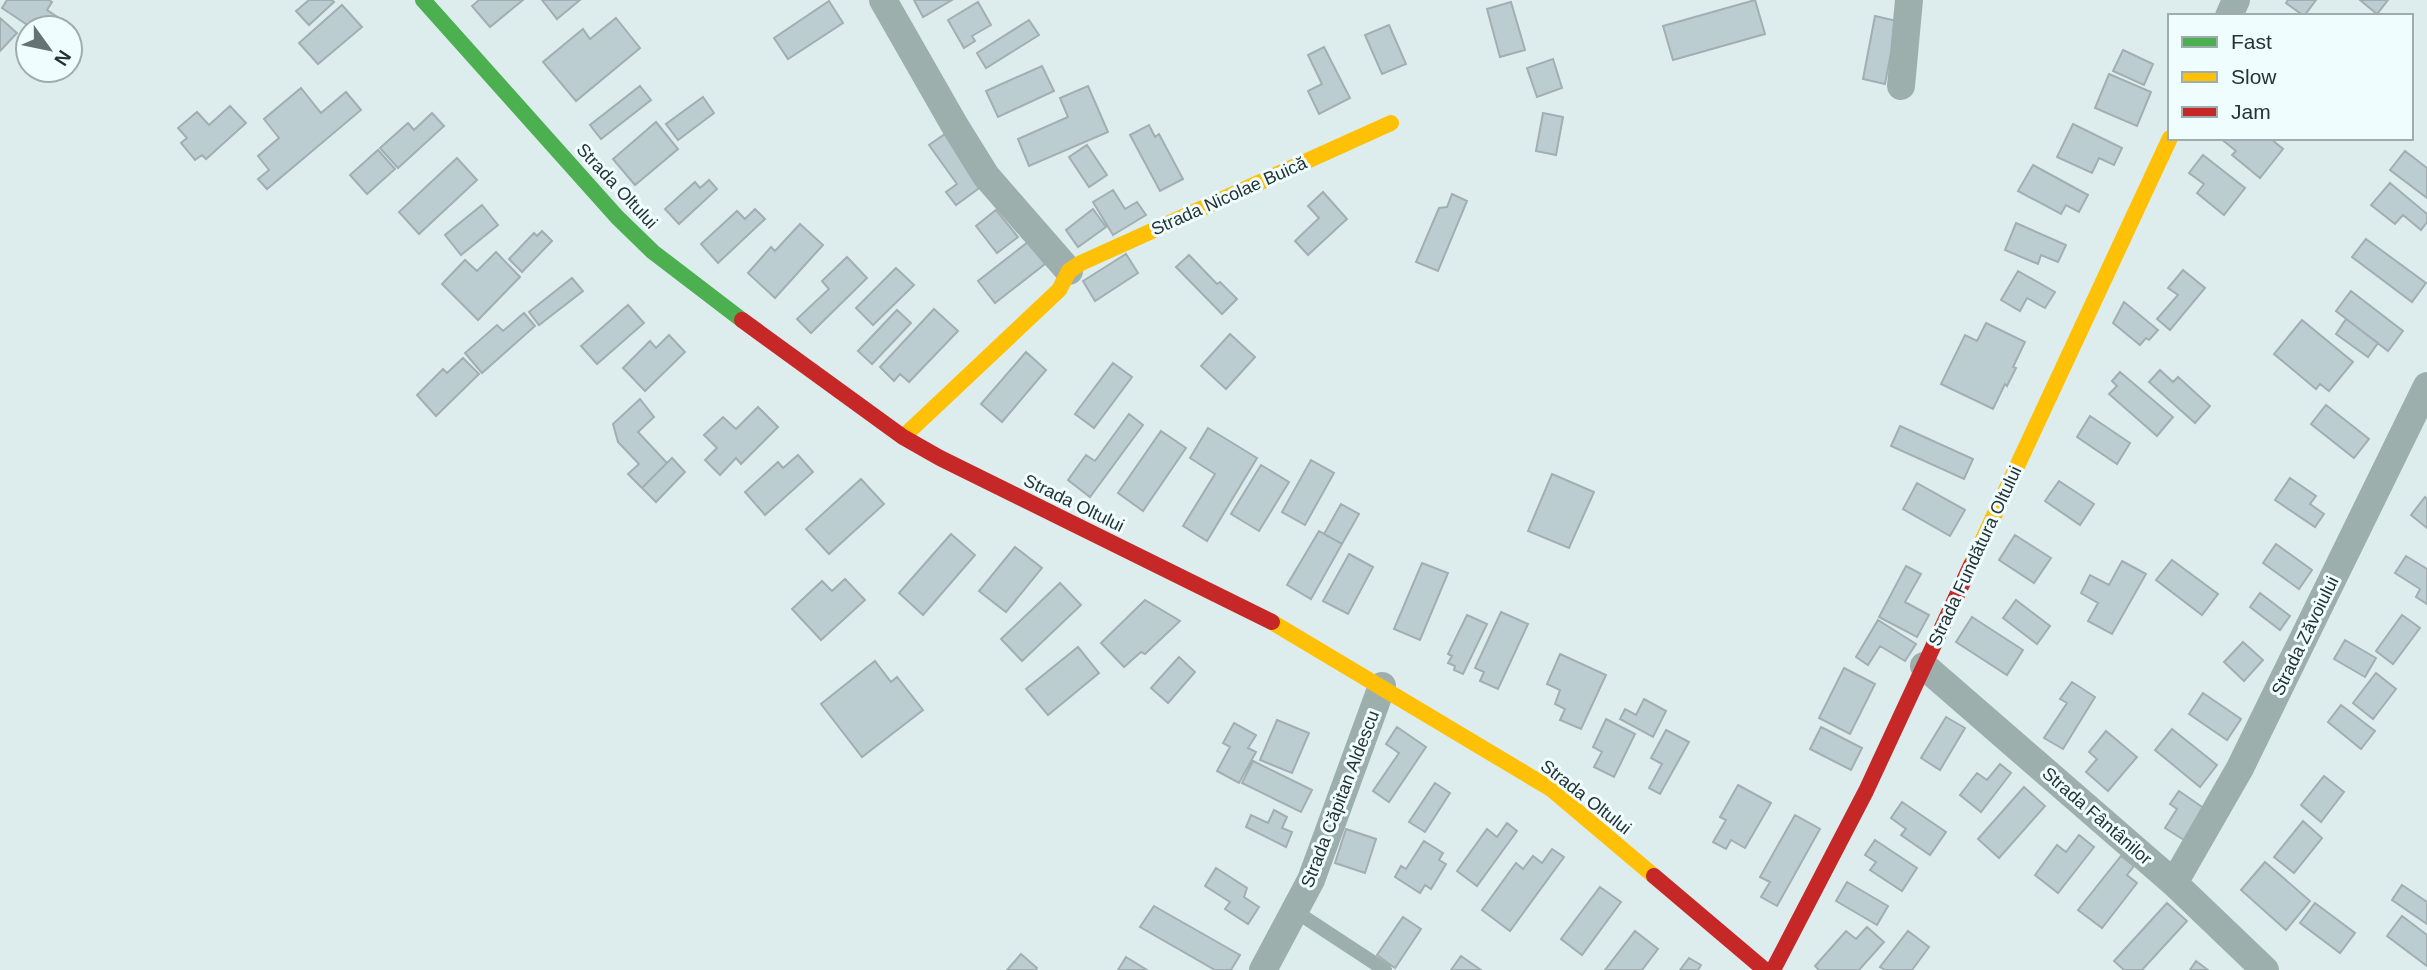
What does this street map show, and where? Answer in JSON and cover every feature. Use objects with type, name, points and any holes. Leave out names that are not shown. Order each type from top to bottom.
[{"type":"street","name":"Strada Oltului","points":[[422,0],[617,217],[653,252],[903,437],[940,458],[1256,613],[1551,789],[1765,970]]},
{"type":"street","points":[[883,0],[986,176],[1069,271]]},
{"type":"street","points":[[1900,86],[1909,0]]},
{"type":"street","name":"Strada Nicolae Buică","points":[[903,437],[1059,290],[1069,271],[1081,263],[1391,123]]},
{"type":"street","name":"Strada Fundătura Oltului","points":[[1773,970],[1866,791],[2169,140]]},
{"type":"street","name":"Strada Zăvoiului","points":[[2175,883],[2241,768],[2427,386]]},
{"type":"street","name":"Strada Fântânilor","points":[[1924,666],[2175,883],[2265,970]]},
{"type":"street","name":"Strada Căpitan Aldescu","points":[[1263,970],[1311,880],[1382,686]]},
{"type":"lane","name":"Strada Căpitan Aldescu","points":[[1295,911],[1385,970]]},
{"type":"building","points":[[7,0],[49,0],[52,2],[47,10],[53,14],[14,16],[2,8]]},
{"type":"building","points":[[309,0],[334,2],[309,25],[296,11]]},
{"type":"building","points":[[479,0],[523,0],[490,27],[472,6]]},
{"type":"building","points":[[542,0],[580,0],[557,19]]},
{"type":"building","points":[[914,0],[952,0],[923,17]]},
{"type":"building","points":[[1755,0],[1765,34],[1673,60],[1663,26]]},
{"type":"building","points":[[2288,0],[2316,0],[2306,14],[2286,3]]},
{"type":"building","points":[[2360,0],[2388,0],[2377,14]]},
{"type":"building","points":[[829,1],[843,23],[788,59],[774,38]]},
{"type":"building","points":[[978,2],[991,25],[972,36],[975,41],[964,48],[948,20]]},
{"type":"building","points":[[1511,2],[1525,50],[1500,57],[1487,9]]},
{"type":"building","points":[[342,5],[362,27],[318,64],[299,43]]},
{"type":"building","points":[[1875,16],[1897,21],[1885,84],[1863,79]]},
{"type":"building","points":[[0,18],[14,30],[14,36],[0,51]]},
{"type":"building","points":[[616,18],[640,48],[576,101],[543,62],[583,29],[590,39]]},
{"type":"building","points":[[1029,20],[1039,35],[986,68],[977,53]]},
{"type":"building","points":[[1389,25],[1406,64],[1382,74],[1365,35]]},
{"type":"building","points":[[1324,47],[1350,98],[1319,114],[1308,91],[1322,84],[1308,55]]},
{"type":"building","points":[[2123,50],[2153,64],[2144,85],[2113,71]]},
{"type":"building","points":[[1553,59],[1562,88],[1537,97],[1527,68]]},
{"type":"building","points":[[1042,66],[1054,91],[998,117],[986,91]]},
{"type":"building","points":[[2109,74],[2151,92],[2137,126],[2095,108]]},
{"type":"building","points":[[640,86],[651,100],[601,139],[590,125]]},
{"type":"building","points":[[1088,86],[1108,132],[1029,166],[1018,139],[1068,117],[1060,98]]},
{"type":"building","points":[[301,88],[321,113],[346,92],[361,110],[267,189],[258,179],[269,170],[258,156],[279,138],[264,119]]},
{"type":"building","points":[[703,97],[714,113],[678,140],[666,124]]},
{"type":"building","points":[[230,106],[246,123],[206,159],[202,155],[195,160],[181,143],[187,138],[178,128],[197,112],[209,125]]},
{"type":"building","points":[[432,113],[444,126],[398,168],[380,148],[408,123],[414,130]]},
{"type":"building","points":[[1543,113],[1563,117],[1556,155],[1536,151]]},
{"type":"building","points":[[656,122],[678,149],[635,185],[613,159]]},
{"type":"building","points":[[2073,124],[2122,148],[2114,165],[2099,158],[2092,173],[2057,157]]},
{"type":"building","points":[[1149,125],[1155,137],[1159,134],[1183,179],[1160,191],[1130,135]]},
{"type":"building","points":[[945,134],[982,186],[956,205],[946,192],[957,184],[929,145]]},
{"type":"building","points":[[2222,140],[2272,140],[2283,149],[2260,178],[2232,155],[2236,151]]},
{"type":"building","points":[[1087,145],[1107,175],[1089,187],[1069,157]]},
{"type":"building","points":[[378,150],[395,169],[367,194],[350,175]]},
{"type":"building","points":[[2405,151],[2427,168],[2427,198],[2390,170]]},
{"type":"building","points":[[2203,155],[2245,188],[2224,215],[2197,193],[2204,184],[2189,173]]},
{"type":"building","points":[[457,158],[477,180],[419,234],[399,212]]},
{"type":"building","points":[[2033,165],[2088,195],[2079,212],[2066,205],[2061,214],[2018,191]]},
{"type":"building","points":[[709,180],[717,189],[679,224],[665,209],[695,182],[700,188]]},
{"type":"building","points":[[2390,183],[2427,214],[2427,222],[2421,230],[2403,215],[2395,224],[2371,205]]},
{"type":"building","points":[[1113,190],[1125,209],[1137,202],[1146,215],[1113,235],[1093,202]]},
{"type":"building","points":[[1323,192],[1347,219],[1308,255],[1295,241],[1319,218],[1308,206]]},
{"type":"building","points":[[1452,194],[1467,201],[1438,271],[1416,262],[1439,208],[1447,207]]},
{"type":"building","points":[[482,205],[498,225],[461,255],[445,235]]},
{"type":"building","points":[[755,209],[765,219],[718,263],[701,244],[737,211],[745,219]]},
{"type":"building","points":[[1093,209],[1106,227],[1078,247],[1066,230]]},
{"type":"building","points":[[996,210],[1018,237],[997,253],[976,226]]},
{"type":"building","points":[[2016,223],[2066,245],[2058,262],[2041,255],[2038,264],[2005,250]]},
{"type":"building","points":[[800,224],[823,245],[775,298],[748,273],[771,247],[775,251]]},
{"type":"building","points":[[542,231],[552,241],[522,272],[509,259],[534,233],[537,236]]},
{"type":"building","points":[[2366,239],[2426,283],[2412,302],[2352,257]]},
{"type":"building","points":[[1028,242],[1045,264],[995,303],[978,281]]},
{"type":"building","points":[[496,252],[520,277],[478,320],[442,284],[465,260],[477,271]]},
{"type":"building","points":[[1126,254],[1138,273],[1095,301],[1083,281]]},
{"type":"building","points":[[1189,255],[1217,284],[1220,282],[1237,299],[1222,314],[1176,267]]},
{"type":"building","points":[[847,257],[867,278],[811,333],[797,319],[829,289],[822,281]]},
{"type":"building","points":[[896,268],[914,285],[873,325],[856,308]]},
{"type":"building","points":[[2183,270],[2205,288],[2170,330],[2157,319],[2178,295],[2168,288]]},
{"type":"building","points":[[2018,271],[2055,292],[2045,308],[2027,298],[2020,311],[2001,300]]},
{"type":"building","points":[[572,278],[583,291],[539,325],[529,312]]},
{"type":"building","points":[[2351,291],[2403,331],[2388,351],[2336,311]]},
{"type":"building","points":[[2124,302],[2158,330],[2140,345],[2113,323]]},
{"type":"building","points":[[628,305],[644,323],[597,364],[581,346]]},
{"type":"building","points":[[934,309],[958,331],[909,382],[900,374],[894,381],[880,367]]},
{"type":"building","points":[[897,310],[911,323],[872,364],[858,351]]},
{"type":"building","points":[[524,313],[535,326],[482,373],[465,353],[497,325],[503,331]]},
{"type":"building","points":[[2346,319],[2378,343],[2368,357],[2336,334]]},
{"type":"building","points":[[2302,320],[2353,362],[2329,391],[2320,384],[2316,389],[2274,354]]},
{"type":"building","points":[[1986,323],[2025,342],[2013,367],[2016,368],[1993,409],[1941,384],[1965,335],[1977,341]]},
{"type":"building","points":[[1230,334],[1255,357],[1226,389],[1201,366]]},
{"type":"building","points":[[669,335],[685,352],[645,391],[623,368],[650,341],[656,348]]},
{"type":"building","points":[[1026,352],[1046,370],[1002,422],[981,404]]},
{"type":"building","points":[[463,358],[479,374],[436,416],[417,395],[443,369],[447,373]]},
{"type":"building","points":[[1113,363],[1132,377],[1094,428],[1075,414]]},
{"type":"building","points":[[2160,370],[2173,382],[2178,377],[2210,406],[2195,423],[2149,382]]},
{"type":"building","points":[[2120,372],[2173,417],[2157,436],[2109,394],[2117,386],[2112,381]]},
{"type":"building","points":[[640,399],[654,417],[638,432],[667,463],[642,488],[628,474],[639,464],[618,442],[613,424]]},
{"type":"building","points":[[2326,405],[2369,439],[2354,458],[2311,424]]},
{"type":"building","points":[[758,407],[778,427],[741,464],[736,458],[720,475],[705,460],[717,448],[704,435],[723,417],[736,429]]},
{"type":"building","points":[[1129,414],[1143,425],[1090,497],[1068,480],[1086,455],[1095,461]]},
{"type":"building","points":[[2090,416],[2130,443],[2117,464],[2077,437]]},
{"type":"building","points":[[1900,426],[1973,459],[1964,479],[1891,446]]},
{"type":"building","points":[[1208,428],[1257,458],[1207,541],[1183,526],[1215,474],[1190,458]]},
{"type":"building","points":[[1161,431],[1186,448],[1143,511],[1118,493]]},
{"type":"building","points":[[798,455],[813,472],[765,515],[745,492],[778,462],[783,468]]},
{"type":"building","points":[[672,458],[685,472],[656,502],[642,488]]},
{"type":"building","points":[[1311,460],[1334,473],[1305,525],[1282,512]]},
{"type":"building","points":[[1261,465],[1289,482],[1259,531],[1231,514]]},
{"type":"building","points":[[1552,474],[1594,492],[1569,548],[1528,531]]},
{"type":"building","points":[[2290,478],[2316,496],[2310,504],[2324,514],[2315,527],[2275,500]]},
{"type":"building","points":[[861,479],[884,504],[829,554],[806,529]]},
{"type":"building","points":[[2059,481],[2094,504],[2080,525],[2045,501]]},
{"type":"building","points":[[1917,483],[1965,510],[1950,536],[1903,509]]},
{"type":"building","points":[[2425,497],[2427,499],[2427,528],[2411,515]]},
{"type":"building","points":[[1341,504],[1359,514],[1342,544],[1324,534]]},
{"type":"building","points":[[1319,531],[1342,544],[1311,599],[1287,585]]},
{"type":"building","points":[[951,534],[975,555],[923,615],[899,593]]},
{"type":"building","points":[[2015,535],[2051,558],[2034,583],[1999,560]]},
{"type":"building","points":[[2276,544],[2312,570],[2299,589],[2263,563]]},
{"type":"building","points":[[1015,547],[1042,568],[1006,612],[979,591]]},
{"type":"building","points":[[1349,554],[1373,567],[1348,614],[1323,601]]},
{"type":"building","points":[[2406,556],[2427,569],[2427,604],[2416,597],[2420,589],[2395,573]]},
{"type":"building","points":[[2172,560],[2218,594],[2202,615],[2156,580]]},
{"type":"building","points":[[2122,561],[2146,574],[2112,634],[2088,621],[2098,603],[2081,593],[2090,575],[2109,585]]},
{"type":"building","points":[[1422,563],[1448,573],[1420,640],[1394,629]]},
{"type":"building","points":[[1906,566],[1921,574],[1905,602],[1929,615],[1917,637],[1879,617]]},
{"type":"building","points":[[845,579],[865,600],[821,640],[792,609],[822,581],[832,591]]},
{"type":"building","points":[[1060,583],[1081,605],[1022,661],[1001,639]]},
{"type":"building","points":[[2260,593],[2290,616],[2280,630],[2250,607]]},
{"type":"building","points":[[1145,600],[1180,621],[1145,654],[1141,652],[1124,667],[1101,643]]},
{"type":"building","points":[[2016,600],[2050,626],[2037,644],[2003,618]]},
{"type":"building","points":[[1501,612],[1528,624],[1498,689],[1480,681],[1484,672],[1475,668]]},
{"type":"building","points":[[1467,615],[1487,624],[1463,674],[1448,663],[1452,656],[1448,654]]},
{"type":"building","points":[[2402,615],[2420,628],[2393,664],[2376,651]]},
{"type":"building","points":[[1972,617],[2023,650],[2007,675],[1956,642]]},
{"type":"building","points":[[1878,620],[1916,644],[1905,661],[1880,646],[1868,665],[1856,657]]},
{"type":"building","points":[[2345,640],[2376,658],[2365,677],[2334,659]]},
{"type":"building","points":[[2243,642],[2263,660],[2244,681],[2224,662]]},
{"type":"building","points":[[1078,647],[1099,673],[1048,715],[1026,689]]},
{"type":"building","points":[[1560,654],[1606,675],[1581,729],[1560,720],[1565,709],[1555,704],[1560,690],[1547,684]]},
{"type":"building","points":[[1179,657],[1195,672],[1168,703],[1151,688]]},
{"type":"building","points":[[875,661],[891,682],[897,677],[923,710],[862,757],[821,704]]},
{"type":"building","points":[[1844,668],[1875,684],[1850,734],[1819,718]]},
{"type":"building","points":[[2376,673],[2396,689],[2373,719],[2353,703]]},
{"type":"building","points":[[2072,682],[2095,697],[2063,749],[2044,738],[2067,703],[2060,699]]},
{"type":"building","points":[[2203,693],[2241,719],[2227,740],[2189,714]]},
{"type":"building","points":[[1644,699],[1666,711],[1653,737],[1620,719],[1625,709],[1636,715]]},
{"type":"building","points":[[2341,705],[2375,731],[2361,749],[2328,722]]},
{"type":"building","points":[[1946,717],[1965,728],[1940,770],[1921,758]]},
{"type":"building","points":[[1606,719],[1635,734],[1614,777],[1594,767],[1602,752],[1593,747]]},
{"type":"building","points":[[1277,720],[1309,733],[1292,773],[1260,760]]},
{"type":"building","points":[[1234,723],[1256,735],[1248,748],[1256,752],[1239,783],[1217,771],[1230,747],[1223,743]]},
{"type":"building","points":[[1397,727],[1426,747],[1389,802],[1373,791],[1399,753],[1386,744]]},
{"type":"building","points":[[1821,727],[1862,748],[1851,770],[1810,749]]},
{"type":"building","points":[[2172,729],[2217,765],[2200,787],[2155,750]]},
{"type":"building","points":[[1666,730],[1689,742],[1660,794],[1649,788],[1662,764],[1651,758]]},
{"type":"building","points":[[2106,731],[2137,757],[2108,791],[2086,772],[2097,759],[2089,752]]},
{"type":"building","points":[[1253,761],[1312,790],[1301,812],[1242,783]]},
{"type":"building","points":[[2000,764],[2011,773],[1981,812],[1960,795],[1977,773],[1987,780]]},
{"type":"building","points":[[2324,776],[2344,792],[2321,822],[2301,805]]},
{"type":"building","points":[[1435,783],[1450,793],[1425,832],[1409,822]]},
{"type":"building","points":[[1738,785],[1771,803],[1745,848],[1731,840],[1726,849],[1713,842],[1726,820],[1720,817]]},
{"type":"building","points":[[2024,787],[2045,806],[1999,858],[1978,839]]},
{"type":"building","points":[[2179,791],[2205,809],[2184,840],[2165,828],[2177,809],[2170,804]]},
{"type":"building","points":[[1902,802],[1946,832],[1930,855],[1901,835],[1906,829],[1891,818]]},
{"type":"building","points":[[1274,810],[1287,817],[1282,828],[1292,832],[1286,847],[1246,827],[1251,815],[1268,823]]},
{"type":"building","points":[[1795,815],[1820,829],[1777,906],[1761,897],[1770,882],[1760,877]]},
{"type":"building","points":[[2303,821],[2322,838],[2294,873],[2274,857]]},
{"type":"building","points":[[1507,823],[1517,831],[1477,886],[1457,871],[1487,829],[1497,837]]},
{"type":"building","points":[[1346,829],[1376,839],[1365,873],[1335,863]]},
{"type":"building","points":[[2079,835],[2094,847],[2058,893],[2035,875],[2057,845],[2066,852]]},
{"type":"building","points":[[1875,840],[1917,868],[1902,891],[1870,870],[1876,862],[1865,855]]},
{"type":"building","points":[[1424,841],[1443,853],[1439,860],[1446,864],[1431,889],[1425,885],[1420,893],[1395,877],[1401,866],[1406,869]]},
{"type":"building","points":[[1552,849],[1564,857],[1510,931],[1482,910],[1516,863],[1523,869],[1533,856],[1542,863]]},
{"type":"building","points":[[2121,856],[2134,866],[2127,875],[2137,883],[2102,928],[2078,910]]},
{"type":"building","points":[[2265,862],[2310,901],[2286,930],[2241,890]]},
{"type":"building","points":[[1216,868],[1247,888],[1244,897],[1259,907],[1248,924],[1225,909],[1230,902],[1205,886]]},
{"type":"building","points":[[1847,882],[1888,906],[1877,925],[1836,901]]},
{"type":"building","points":[[2402,885],[2427,902],[2427,924],[2392,900]]},
{"type":"building","points":[[1600,887],[1621,902],[1582,955],[1561,939]]},
{"type":"building","points":[[2167,903],[2187,921],[2142,970],[2124,970],[2114,961]]},
{"type":"building","points":[[2315,903],[2355,933],[2340,953],[2300,923]]},
{"type":"building","points":[[1154,906],[1240,955],[1231,970],[1215,970],[1140,927]]},
{"type":"building","points":[[2402,916],[2427,935],[2427,966],[2387,936]]},
{"type":"building","points":[[1403,917],[1421,929],[1395,968],[1377,955]]},
{"type":"building","points":[[1867,927],[1884,942],[1859,970],[1819,970],[1815,966],[1846,931],[1856,939]]},
{"type":"building","points":[[1635,931],[1658,949],[1642,970],[1605,970]]},
{"type":"building","points":[[1908,931],[1929,947],[1912,970],[1885,970],[1880,967]]},
{"type":"building","points":[[1021,954],[1037,968],[1036,970],[1007,970]]},
{"type":"building","points":[[1461,956],[1481,970],[1451,970]]},
{"type":"building","points":[[1126,957],[1147,970],[1118,970]]},
{"type":"building","points":[[1689,958],[1701,965],[1698,970],[1680,970]]},
{"type":"building","points":[[2196,961],[2208,970],[2190,970]]},
{"type":"traffic: fast","points":[[423,0],[617,217],[653,252],[742,320]]},
{"type":"traffic: slow","points":[[903,437],[1059,290],[1069,271],[1081,263],[1391,123]]},
{"type":"traffic: slow","points":[[1971,565],[2169,140]]},
{"type":"traffic: slow","points":[[1272,622],[1551,789],[1654,876]]},
{"type":"traffic: jam","points":[[742,320],[903,437],[940,458],[1272,622]]},
{"type":"traffic: jam","points":[[1773,970],[1866,791],[1971,565]]},
{"type":"traffic: jam","points":[[1654,876],[1765,970]]}]
